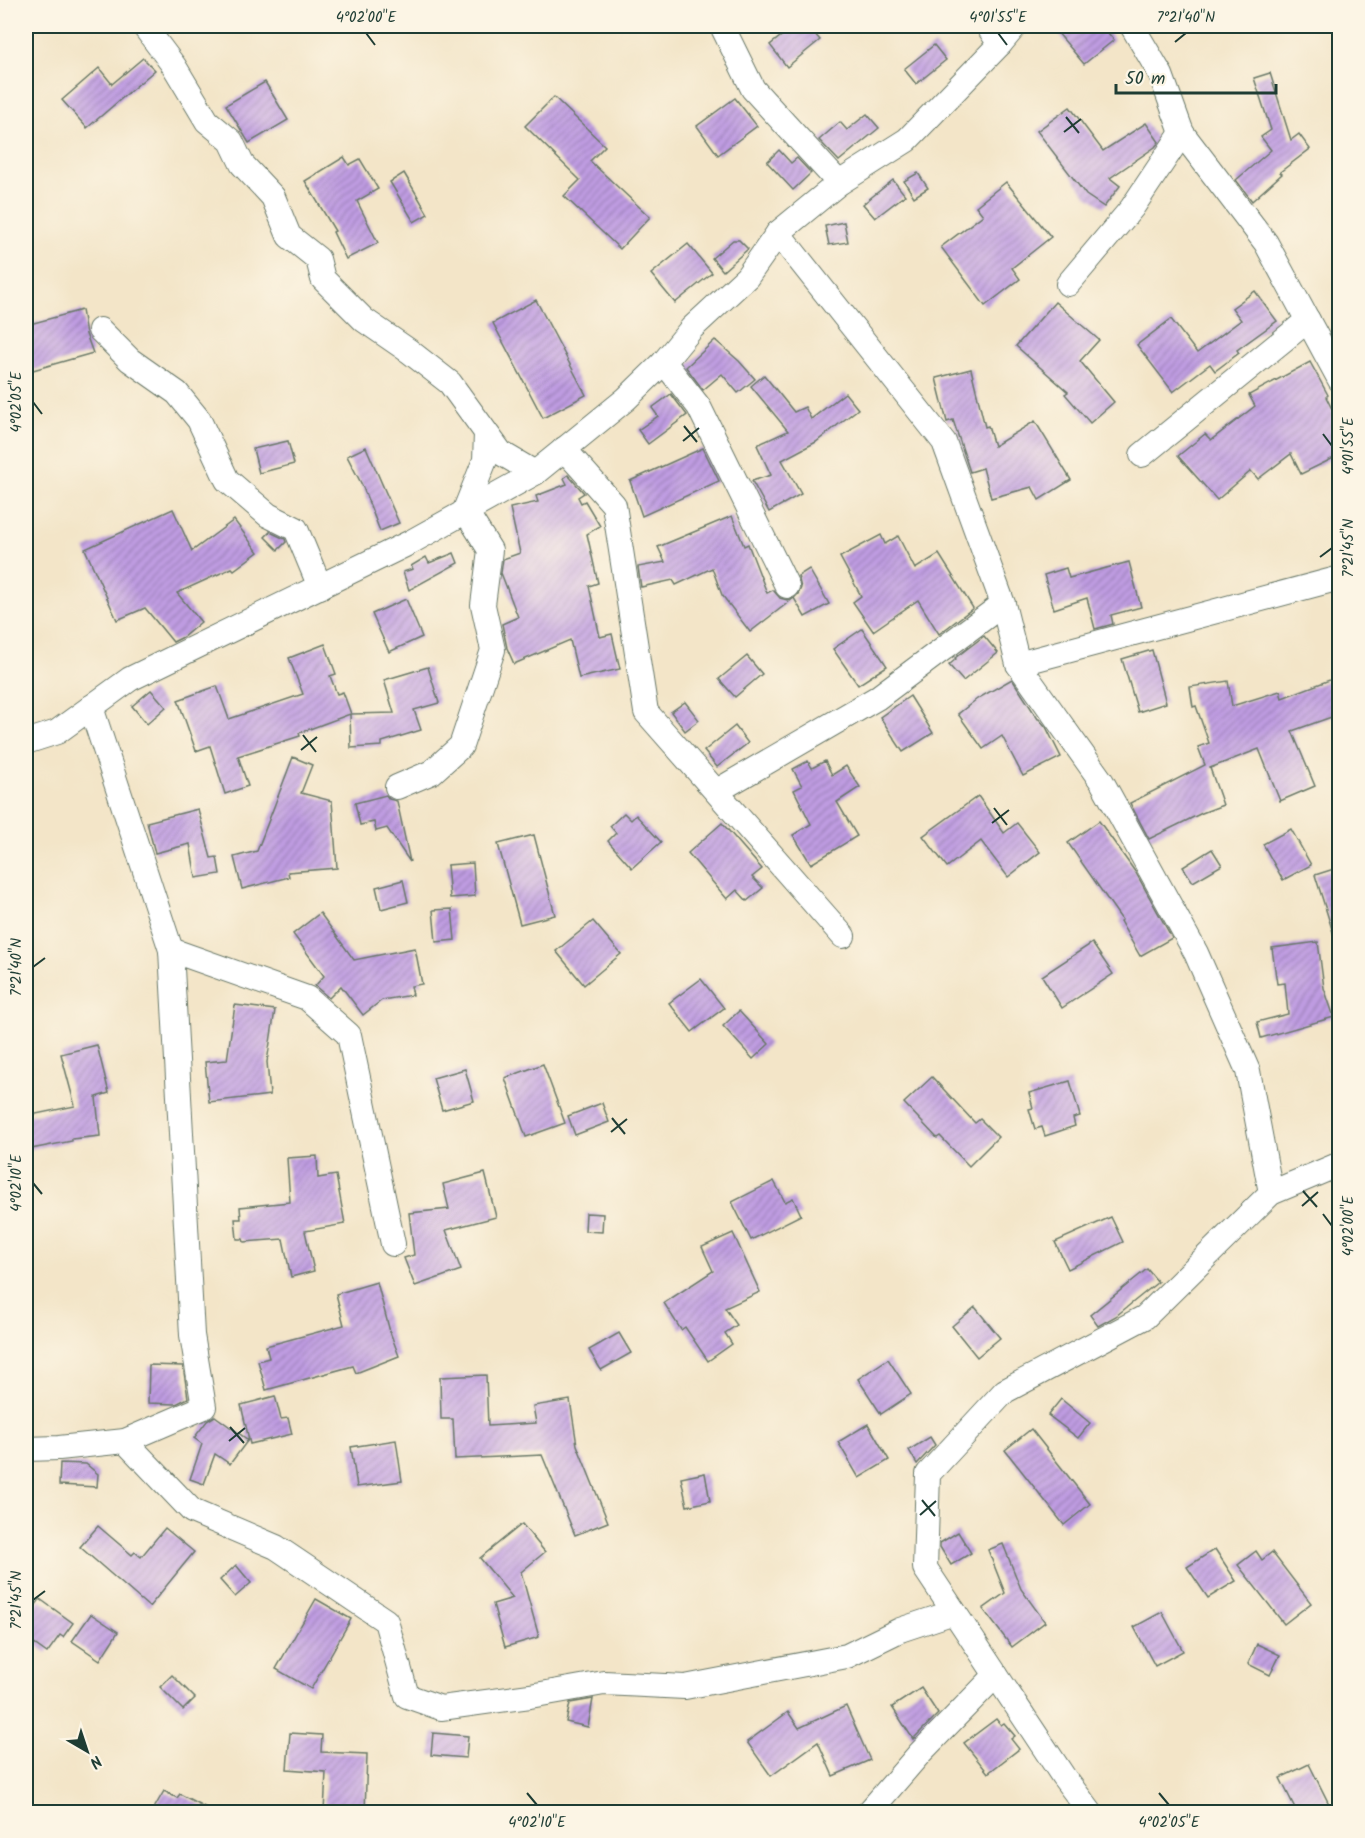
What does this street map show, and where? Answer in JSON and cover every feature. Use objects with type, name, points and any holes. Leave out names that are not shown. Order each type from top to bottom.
[{"type":"street","points":[[144,26],[174,66],[207,121],[231,141],[242,164],[273,197],[289,236],[318,259],[323,279],[364,320],[450,383],[501,453],[535,473]]},
{"type":"street","points":[[722,26],[753,89],[838,183]]},
{"type":"street","points":[[26,742],[57,732],[130,678],[409,543],[535,473],[626,399],[664,362],[692,328],[747,277],[778,233],[838,183],[907,140],[994,35],[1015,26]]},
{"type":"street","points":[[1132,26],[1161,75],[1182,133],[1266,243],[1340,380]]},
{"type":"street","points":[[1068,284],[1132,208],[1182,133]]},
{"type":"street","points":[[778,233],[944,442],[1004,604],[1018,664],[1102,782],[1196,953],[1248,1071],[1271,1193]]},
{"type":"street","points":[[1142,455],[1308,320]]},
{"type":"street","points":[[100,330],[130,360],[177,393],[199,420],[227,480],[268,515],[296,529],[320,587]]},
{"type":"street","points":[[664,362],[699,407],[788,586]]},
{"type":"street","points":[[465,510],[485,460],[486,434]]},
{"type":"street","points":[[564,449],[614,505],[646,712],[843,936]]},
{"type":"street","points":[[397,787],[432,772],[461,746],[493,650],[483,605],[490,550],[465,510]]},
{"type":"street","points":[[1018,664],[1340,578]]},
{"type":"street","points":[[717,791],[877,698],[1004,604]]},
{"type":"street","points":[[26,1449],[125,1441],[204,1407],[192,1335],[171,950],[91,707]]},
{"type":"street","points":[[171,950],[307,998],[349,1035],[393,1244]]},
{"type":"street","points":[[1090,1812],[1063,1776],[925,1568],[928,1474],[1005,1391],[1145,1317],[1271,1193],[1340,1164]]},
{"type":"street","points":[[125,1441],[192,1512],[276,1547],[386,1621],[407,1695],[441,1708],[604,1683],[685,1688],[847,1656],[900,1630],[954,1612]]},
{"type":"street","points":[[869,1812],[920,1753],[996,1675]]},
{"type":"building","points":[[794,26],[808,26],[820,40],[787,67],[770,45]]},
{"type":"building","points":[[1052,26],[1102,26],[1114,40],[1084,64]]},
{"type":"building","points":[[934,45],[946,60],[916,84],[904,69]]},
{"type":"building","points":[[143,58],[155,70],[87,128],[62,100],[99,68],[112,84]]},
{"type":"building","points":[[1270,73],[1291,140],[1299,134],[1310,149],[1280,172],[1282,174],[1252,201],[1236,180],[1271,150],[1261,137],[1271,130],[1254,78]]},
{"type":"building","points":[[265,82],[288,120],[249,143],[226,105]]},
{"type":"building","points":[[554,97],[605,146],[590,161],[650,217],[620,249],[564,196],[580,180],[525,126]]},
{"type":"building","points":[[735,98],[757,126],[718,155],[697,126]]},
{"type":"building","points":[[1070,107],[1103,151],[1146,123],[1159,142],[1110,178],[1120,186],[1104,207],[1086,195],[1037,131]]},
{"type":"building","points":[[867,114],[879,128],[839,161],[819,140],[840,122],[847,130]]},
{"type":"building","points":[[779,150],[791,163],[797,158],[811,173],[793,190],[767,162]]},
{"type":"building","points":[[344,157],[349,165],[360,159],[378,189],[357,201],[378,243],[346,259],[333,232],[335,231],[305,181]]},
{"type":"building","points":[[404,173],[428,214],[414,222],[390,182]]},
{"type":"building","points":[[918,173],[928,188],[914,197],[904,181]]},
{"type":"building","points":[[893,180],[905,195],[875,218],[863,204]]},
{"type":"building","points":[[1006,182],[1051,237],[1012,268],[1020,279],[985,306],[941,247],[983,215],[976,206]]},
{"type":"building","points":[[844,222],[848,242],[829,245],[825,226]]},
{"type":"building","points":[[733,240],[739,240],[748,249],[723,271],[712,258]]},
{"type":"building","points":[[688,244],[712,273],[675,303],[651,274]]},
{"type":"building","points":[[1255,291],[1277,321],[1237,350],[1239,353],[1215,371],[1210,364],[1173,392],[1137,345],[1171,319],[1197,353],[1241,320],[1232,308]]},
{"type":"building","points":[[536,300],[586,395],[543,418],[493,323]]},
{"type":"building","points":[[1055,302],[1099,340],[1080,361],[1114,402],[1090,423],[1065,394],[1068,392],[1016,346]]},
{"type":"building","points":[[82,310],[86,334],[93,353],[26,372],[26,325]]},
{"type":"building","points":[[715,340],[755,379],[738,393],[722,374],[703,390],[686,367]]},
{"type":"building","points":[[1310,362],[1328,395],[1326,397],[1340,425],[1340,455],[1301,474],[1291,454],[1258,479],[1251,471],[1217,500],[1178,456],[1205,434],[1211,440],[1255,406],[1249,395]]},
{"type":"building","points":[[971,369],[985,427],[988,426],[994,446],[1035,421],[1071,480],[1039,500],[1032,487],[991,498],[983,468],[970,472],[953,420],[947,422],[936,378]]},
{"type":"building","points":[[764,375],[794,412],[805,407],[811,419],[845,393],[858,409],[816,442],[782,460],[801,494],[769,512],[752,481],[771,475],[757,445],[788,431],[751,386]]},
{"type":"building","points":[[671,394],[687,415],[648,444],[638,430],[658,416],[652,408]]},
{"type":"building","points":[[288,441],[294,464],[259,473],[253,449]]},
{"type":"building","points":[[366,447],[399,523],[380,531],[362,485],[347,456]]},
{"type":"building","points":[[703,448],[719,481],[642,516],[630,481]]},
{"type":"building","points":[[568,475],[584,493],[578,497],[581,503],[585,501],[600,526],[587,534],[598,583],[589,586],[600,637],[612,634],[620,669],[579,678],[570,640],[514,664],[507,648],[502,624],[518,617],[501,573],[503,559],[520,553],[510,508],[538,502],[536,496],[567,484],[564,478]]},
{"type":"building","points":[[173,509],[192,551],[234,520],[258,552],[234,570],[232,568],[177,593],[201,622],[173,642],[145,608],[117,620],[85,549]]},
{"type":"building","points":[[732,516],[744,546],[748,544],[767,593],[773,590],[780,598],[787,600],[794,598],[750,632],[722,595],[712,568],[676,585],[673,580],[641,587],[638,567],[665,562],[658,547]]},
{"type":"building","points":[[270,532],[285,539],[286,542],[278,550],[265,537]]},
{"type":"building","points":[[881,535],[885,544],[898,536],[915,569],[939,554],[973,608],[939,634],[918,600],[873,631],[853,602],[861,596],[840,557]]},
{"type":"building","points":[[454,553],[458,563],[409,590],[403,572],[413,569],[411,566],[426,557],[429,563]]},
{"type":"building","points":[[1129,562],[1141,607],[1111,615],[1113,624],[1095,629],[1087,598],[1054,609],[1044,575],[1066,568],[1069,578]]},
{"type":"building","points":[[809,569],[829,604],[805,617],[794,598],[801,588],[798,576]]},
{"type":"building","points":[[406,599],[422,637],[389,652],[372,614]]},
{"type":"building","points":[[862,629],[887,666],[858,685],[833,649]]},
{"type":"building","points":[[984,636],[998,653],[963,681],[949,665]]},
{"type":"building","points":[[325,644],[336,674],[330,676],[337,694],[343,692],[351,714],[394,713],[384,680],[428,667],[439,703],[414,710],[421,730],[382,742],[382,746],[351,748],[350,714],[299,733],[300,736],[238,756],[248,786],[225,794],[210,746],[196,751],[178,700],[217,686],[229,719],[303,694],[289,658]]},
{"type":"building","points":[[1152,650],[1166,703],[1138,712],[1122,659]]},
{"type":"building","points":[[747,656],[762,674],[735,697],[719,679]]},
{"type":"building","points":[[1340,676],[1340,714],[1292,731],[1315,786],[1280,801],[1259,749],[1210,768],[1223,805],[1149,839],[1130,803],[1205,765],[1198,747],[1209,743],[1196,706],[1193,707],[1190,687],[1228,681],[1232,706],[1280,691],[1282,698]]},
{"type":"building","points":[[1012,679],[1038,719],[1046,727],[1061,757],[1023,776],[1002,736],[983,749],[958,714],[977,699]]},
{"type":"building","points":[[151,690],[166,707],[147,724],[132,706]]},
{"type":"building","points":[[910,696],[933,733],[903,752],[880,717]]},
{"type":"building","points":[[685,702],[699,720],[685,731],[671,712]]},
{"type":"building","points":[[735,726],[748,743],[717,767],[704,751]]},
{"type":"building","points":[[293,757],[312,765],[301,793],[332,801],[337,868],[288,872],[289,877],[242,889],[234,857],[257,851]]},
{"type":"building","points":[[808,761],[812,768],[825,761],[832,775],[846,766],[860,787],[837,802],[857,836],[811,864],[793,835],[811,824],[794,790],[802,786],[793,769]]},
{"type":"building","points":[[386,795],[389,799],[397,801],[410,862],[387,828],[376,831],[374,822],[360,825],[355,803]]},
{"type":"building","points":[[978,796],[1004,833],[1017,823],[1040,852],[1008,877],[981,841],[947,867],[923,836]]},
{"type":"building","points":[[198,809],[211,858],[217,857],[220,874],[196,878],[190,844],[155,853],[147,822]]},
{"type":"building","points":[[624,813],[631,820],[636,815],[661,842],[632,868],[608,841],[616,833],[610,826]]},
{"type":"building","points":[[1099,821],[1136,873],[1172,938],[1140,956],[1120,921],[1122,920],[1068,843]]},
{"type":"building","points":[[722,823],[762,869],[752,877],[763,888],[747,901],[737,890],[727,899],[688,853]]},
{"type":"building","points":[[1291,829],[1311,865],[1283,880],[1263,844]]},
{"type":"building","points":[[534,835],[555,915],[520,924],[498,844]]},
{"type":"building","points":[[1212,849],[1222,865],[1193,882],[1183,867]]},
{"type":"building","points":[[473,863],[475,896],[450,898],[447,865]]},
{"type":"building","points":[[1340,867],[1340,944],[1337,945],[1315,875]]},
{"type":"building","points":[[403,880],[408,902],[381,909],[376,887]]},
{"type":"building","points":[[452,909],[455,940],[436,942],[433,910]]},
{"type":"building","points":[[320,913],[354,960],[415,948],[422,984],[411,986],[413,995],[382,1000],[363,1015],[341,986],[329,998],[315,986],[324,976],[293,934]]},
{"type":"building","points":[[593,921],[621,954],[584,985],[556,951]]},
{"type":"building","points":[[1318,942],[1324,988],[1334,1017],[1261,1038],[1257,1022],[1288,1014],[1285,983],[1277,984],[1272,948]]},
{"type":"building","points":[[1092,943],[1113,974],[1062,1008],[1042,976]]},
{"type":"building","points":[[701,979],[724,1008],[692,1032],[669,1003]]},
{"type":"building","points":[[235,1005],[275,1010],[267,1062],[270,1095],[209,1102],[205,1062],[227,1060]]},
{"type":"building","points":[[739,1011],[769,1044],[753,1059],[723,1026]]},
{"type":"building","points":[[97,1045],[109,1093],[96,1097],[100,1136],[72,1139],[72,1141],[26,1150],[26,1116],[75,1106],[61,1054]]},
{"type":"building","points":[[543,1064],[565,1123],[526,1137],[505,1078]]},
{"type":"building","points":[[465,1069],[474,1101],[442,1110],[433,1078]]},
{"type":"building","points":[[932,1077],[975,1123],[980,1119],[998,1137],[969,1166],[940,1136],[937,1138],[904,1103]]},
{"type":"building","points":[[1070,1081],[1080,1116],[1073,1118],[1075,1126],[1045,1136],[1042,1127],[1035,1129],[1029,1109],[1033,1108],[1029,1093]]},
{"type":"building","points":[[602,1103],[609,1122],[575,1135],[568,1116]]},
{"type":"building","points":[[317,1156],[318,1178],[336,1175],[345,1224],[305,1231],[314,1271],[291,1277],[283,1239],[244,1242],[243,1239],[237,1239],[235,1219],[241,1219],[240,1207],[290,1202],[287,1158]]},
{"type":"building","points":[[485,1173],[496,1217],[446,1230],[461,1270],[415,1286],[404,1258],[414,1255],[409,1213],[449,1209],[443,1184]]},
{"type":"building","points":[[774,1181],[785,1202],[793,1198],[801,1215],[751,1240],[732,1202]]},
{"type":"building","points":[[586,1213],[603,1214],[602,1232],[585,1231]]},
{"type":"building","points":[[1111,1217],[1123,1242],[1068,1269],[1055,1242]]},
{"type":"building","points":[[733,1233],[760,1292],[725,1308],[737,1325],[725,1333],[732,1344],[708,1361],[685,1327],[681,1330],[664,1303],[713,1271],[702,1247]]},
{"type":"building","points":[[1147,1269],[1158,1282],[1116,1316],[1098,1326],[1090,1315]]},
{"type":"building","points":[[377,1282],[399,1356],[356,1373],[353,1366],[266,1390],[258,1361],[269,1358],[266,1346],[344,1325],[336,1294]]},
{"type":"building","points":[[975,1307],[1000,1338],[977,1357],[952,1326]]},
{"type":"building","points":[[619,1333],[631,1353],[601,1370],[589,1350]]},
{"type":"building","points":[[888,1359],[911,1394],[881,1414],[858,1379]]},
{"type":"building","points":[[149,1365],[183,1366],[188,1398],[176,1404],[148,1403]]},
{"type":"building","points":[[486,1375],[488,1426],[536,1423],[533,1406],[570,1400],[577,1445],[608,1522],[575,1535],[542,1455],[455,1459],[453,1419],[441,1419],[440,1377]]},
{"type":"building","points":[[275,1396],[281,1419],[288,1418],[292,1434],[250,1444],[241,1405]]},
{"type":"building","points":[[1061,1399],[1090,1423],[1078,1438],[1048,1415]]},
{"type":"building","points":[[215,1416],[248,1440],[230,1464],[215,1454],[204,1484],[190,1479],[202,1444],[194,1438],[207,1421]]},
{"type":"building","points":[[868,1424],[889,1460],[859,1478],[838,1442]]},
{"type":"building","points":[[1031,1429],[1090,1504],[1064,1525],[1005,1450]]},
{"type":"building","points":[[930,1437],[935,1445],[917,1464],[909,1450]]},
{"type":"building","points":[[396,1440],[402,1481],[357,1487],[351,1447]]},
{"type":"building","points":[[60,1463],[86,1464],[98,1474],[97,1487],[59,1485]]},
{"type":"building","points":[[705,1473],[710,1501],[687,1506],[681,1478]]},
{"type":"building","points":[[522,1524],[545,1552],[521,1572],[539,1637],[505,1647],[493,1604],[513,1598],[480,1558]]},
{"type":"building","points":[[98,1526],[132,1555],[135,1552],[141,1557],[165,1528],[194,1552],[149,1607],[80,1547]]},
{"type":"building","points":[[958,1532],[971,1553],[951,1565],[940,1543]]},
{"type":"building","points":[[1003,1544],[1021,1589],[1045,1622],[1012,1647],[983,1609],[1005,1593],[988,1550]]},
{"type":"building","points":[[1215,1549],[1236,1581],[1208,1598],[1187,1567]]},
{"type":"building","points":[[1256,1551],[1262,1560],[1272,1552],[1311,1603],[1284,1624],[1238,1565]]},
{"type":"building","points":[[236,1565],[251,1583],[235,1597],[220,1580]]},
{"type":"building","points":[[40,1599],[73,1623],[63,1637],[60,1635],[47,1653],[26,1638],[26,1619]]},
{"type":"building","points":[[316,1599],[351,1619],[311,1689],[276,1669]]},
{"type":"building","points":[[1162,1612],[1183,1651],[1155,1666],[1134,1627]]},
{"type":"building","points":[[91,1614],[118,1632],[100,1660],[72,1641]]},
{"type":"building","points":[[1257,1644],[1280,1655],[1270,1675],[1248,1664]]},
{"type":"building","points":[[172,1675],[195,1698],[183,1710],[160,1687]]},
{"type":"building","points":[[921,1688],[938,1714],[913,1739],[892,1707]]},
{"type":"building","points":[[593,1699],[588,1727],[566,1722],[570,1703]]},
{"type":"building","points":[[846,1706],[870,1760],[833,1776],[818,1742],[771,1776],[747,1742],[788,1712],[799,1728]]},
{"type":"building","points":[[996,1719],[1001,1725],[1004,1723],[1015,1736],[1011,1739],[1019,1749],[988,1773],[964,1743]]},
{"type":"building","points":[[290,1733],[322,1735],[321,1752],[367,1754],[365,1812],[324,1812],[326,1772],[287,1769]]},
{"type":"building","points":[[433,1733],[468,1736],[466,1758],[431,1755]]},
{"type":"building","points":[[1309,1764],[1333,1812],[1297,1812],[1280,1778]]},
{"type":"building","points":[[164,1791],[177,1798],[180,1794],[214,1812],[152,1812]]}]
